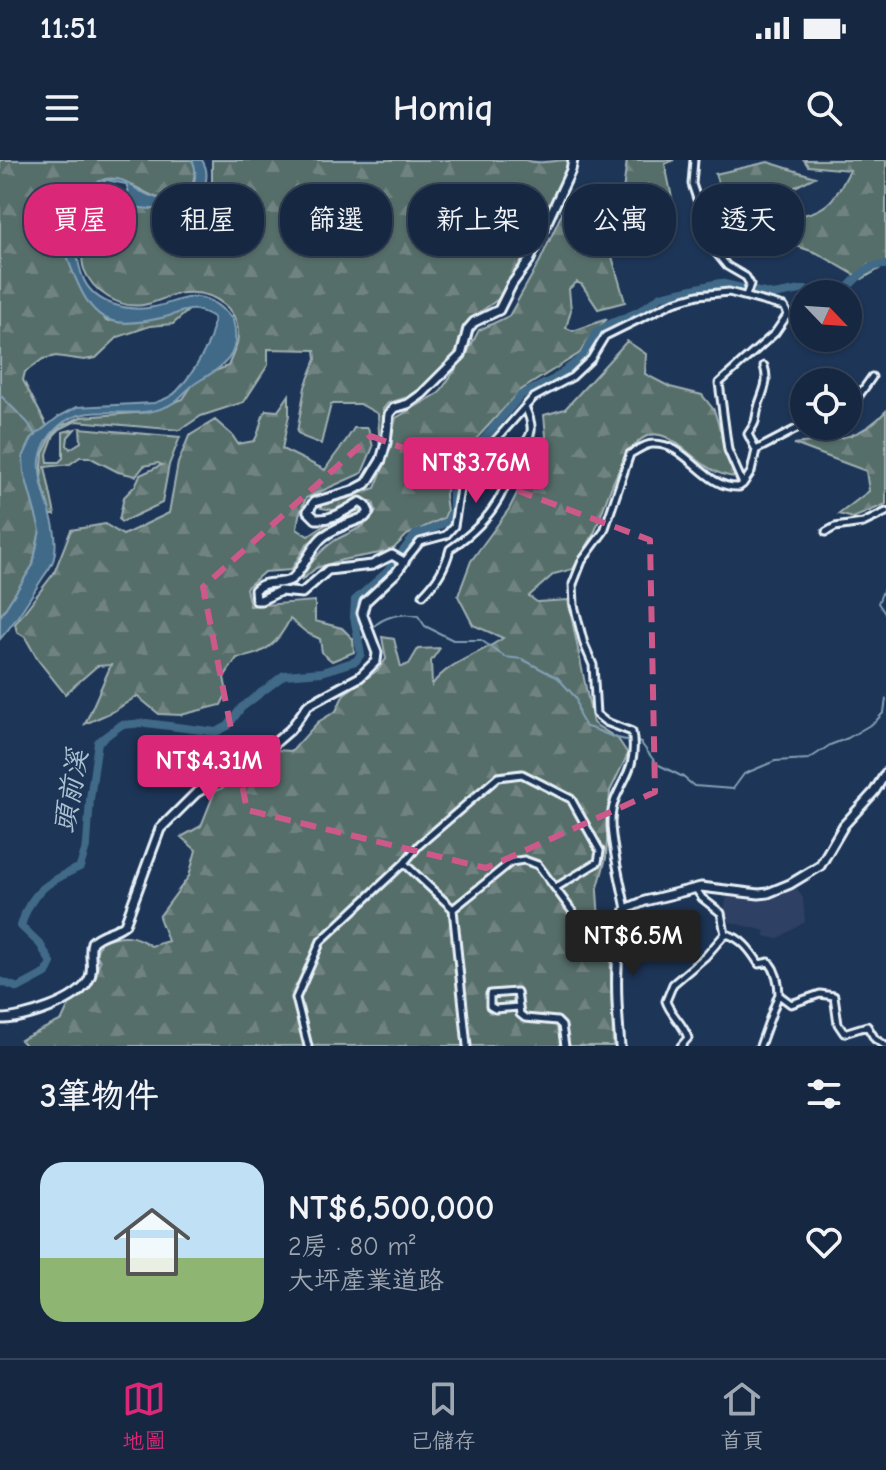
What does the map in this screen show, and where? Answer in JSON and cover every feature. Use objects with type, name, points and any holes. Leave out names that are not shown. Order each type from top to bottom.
[{"type":"street","points":[[404,562],[392,555],[372,565],[328,570],[302,593],[280,591],[261,600],[254,597],[255,590],[267,582],[287,582],[296,576],[303,561],[323,536],[365,517],[369,512],[360,502],[338,516],[324,520],[316,519],[308,511],[314,502],[352,491],[367,483],[381,460],[389,414],[394,408],[408,404],[422,394],[461,355],[468,329],[474,322],[499,310],[512,284],[529,261],[573,160]]},
{"type":"street","points":[[694,160],[692,184],[714,250],[727,266],[746,277],[750,284],[746,296]]},
{"type":"street","points":[[0,1019],[52,1007],[84,987],[91,975],[92,942],[125,924],[160,829],[196,793],[245,769],[290,730],[308,705],[360,677],[376,661],[377,653],[362,613],[365,602],[396,573],[416,545],[446,535],[454,526],[461,483],[476,462],[533,398],[572,377],[591,359],[605,336],[674,302],[698,295],[729,292],[784,307],[788,314],[775,333],[719,383],[728,450],[743,484]]},
{"type":"street","points":[[620,1046],[617,1019],[619,931],[626,909],[611,822],[614,802],[634,758],[634,744],[632,732],[606,722],[596,714],[593,665],[574,605],[573,584],[582,561],[604,531],[630,454],[650,443],[671,447],[710,480],[727,487],[743,484],[751,472],[756,450],[748,434],[756,424],[766,386],[764,366]]},
{"type":"street","points":[[862,391],[872,377]]},
{"type":"street","points":[[423,595],[436,581],[448,560],[450,549],[468,537],[497,500],[508,479],[512,461],[530,438],[533,427],[525,407]]},
{"type":"street","points":[[756,450],[790,432]]},
{"type":"street","points":[[826,532],[835,527],[863,523],[886,512]]},
{"type":"street","points":[[626,909],[645,901],[696,889],[768,893],[805,876],[824,861],[844,825],[874,792],[886,773]]},
{"type":"street","points":[[308,1046],[296,998],[321,941],[419,845],[498,777],[522,774],[571,799],[600,851],[598,862],[555,888]]},
{"type":"street","points":[[453,909],[511,862],[524,860],[538,865],[578,919],[619,931]]},
{"type":"street","points":[[404,863],[453,909],[467,1046]]},
{"type":"street","points":[[696,889],[721,913],[725,934]]},
{"type":"street","points":[[725,934],[733,935],[743,943],[759,964],[769,962],[779,984],[779,995],[760,1046]]},
{"type":"street","points":[[681,1046],[688,1038],[686,1031],[675,1013],[668,1009],[666,1001],[673,984],[706,956],[725,934]]},
{"type":"street","points":[[518,1007],[495,1009],[490,1006],[490,994],[517,992],[520,1014],[525,1018],[557,1021],[562,1026],[565,1046]]},
{"type":"street","points":[[779,995],[791,1004],[826,993],[834,996],[838,1024],[844,1033],[867,1026],[875,1039],[886,1046]]},
{"type":"highlighted area","points":[[371,436],[650,540],[655,792],[486,868],[247,810],[203,587]]},
{"type":"shaded area","points":[[192,160],[202,160],[206,169],[205,184],[194,184]]},
{"type":"shaded area","points":[[110,179],[128,184],[106,180],[102,184],[92,184],[100,181]]},
{"type":"shaded area","points":[[136,189],[152,196],[152,209],[136,208]]},
{"type":"shaded area","points":[[67,256],[77,256],[89,289],[114,305],[145,308],[192,297],[212,302],[233,320],[235,342],[224,364],[167,406],[148,412],[81,415],[59,426],[46,441],[40,472],[55,535],[54,556],[50,567],[0,639],[0,617],[33,565],[40,530],[24,472],[23,457],[32,438],[58,417],[77,407],[154,403],[172,395],[202,356],[213,326],[213,317],[193,310],[134,323],[112,321],[103,317],[87,301]]},
{"type":"shaded area","points":[[794,883],[803,898],[805,922],[777,939],[764,936],[765,931],[726,921],[724,910],[728,891],[761,896]]},
{"type":"green space","points":[[0,160],[192,160],[196,166],[193,184],[152,184],[152,196],[136,187],[136,184],[116,179],[106,179],[96,184],[24,184],[24,256],[67,256],[106,321],[160,318],[191,308],[173,324],[150,326],[118,337],[96,358],[84,360],[56,356],[43,359],[25,372],[23,380],[47,426],[32,438],[40,530],[33,565],[0,617]]},
{"type":"green space","points":[[212,160],[568,160],[569,167],[548,212],[548,184],[408,184],[408,256],[526,256],[504,295],[469,320],[462,329],[454,359],[414,395],[388,403],[383,409],[384,442],[380,454],[378,414],[360,404],[331,404],[321,444],[297,432],[305,387],[316,359],[315,350],[268,349],[268,365],[244,402],[201,416],[180,430],[76,421],[60,429],[54,435],[47,454],[48,462],[59,462],[63,458],[63,432],[75,429],[68,437],[70,449],[81,442],[80,428],[180,437],[169,465],[162,503],[122,522],[119,520],[124,497],[135,486],[140,475],[162,465],[144,466],[136,476],[118,472],[89,457],[80,457],[70,464],[45,467],[55,515],[51,515],[41,479],[43,453],[51,437],[60,426],[81,417],[148,412],[183,399],[197,378],[228,366],[238,331],[231,312],[224,304],[195,293],[134,306],[116,301],[93,284],[83,265],[82,256],[136,256],[136,208],[152,203],[152,256],[264,256],[264,184],[212,184]]},
{"type":"green space","points":[[627,160],[674,160],[665,164],[669,184],[624,184]]},
{"type":"green space","points":[[804,160],[886,160],[886,265],[862,279],[804,249],[804,214],[827,204],[850,170],[808,166]]},
{"type":"green space","points":[[768,162],[815,177],[801,184],[719,184],[715,174]]},
{"type":"green space","points":[[564,209],[564,256],[612,256],[625,302],[598,309],[577,282],[569,289],[571,310],[566,328],[573,331],[607,319],[580,353],[521,390],[454,463],[445,495],[447,511],[444,518],[407,535],[391,551],[316,568],[301,581],[324,549],[364,525],[376,511],[373,502],[359,498],[334,510],[321,508],[323,505],[375,488],[386,461],[396,418],[439,393],[479,330],[509,316],[542,256],[548,256],[548,244]]},
{"type":"green space","points":[[627,341],[646,354],[645,374],[670,387],[702,395],[714,410],[735,477],[706,466],[666,437],[652,435],[640,440],[620,468],[595,531],[573,569],[554,574],[529,596],[537,602],[568,600],[593,723],[618,739],[628,754],[610,791],[606,858],[597,891],[600,934],[610,944],[613,1046],[26,1046],[20,1040],[62,1020],[70,1003],[88,990],[100,961],[96,954],[101,941],[127,936],[151,946],[168,941],[159,917],[189,876],[196,850],[181,837],[201,826],[215,791],[245,778],[276,750],[292,751],[318,722],[336,711],[344,694],[378,670],[386,659],[382,637],[394,639],[401,667],[409,664],[418,649],[440,648],[431,661],[432,685],[455,664],[503,638],[473,625],[458,596],[471,561],[509,509],[546,436],[544,415],[565,409]]},
{"type":"green space","points":[[289,395],[289,415],[282,449],[325,470],[354,428],[368,428],[373,447],[362,473],[306,498],[297,529],[308,536],[340,517],[360,510],[360,513],[326,530],[307,544],[291,570],[264,572],[246,588],[250,606],[315,601],[315,621],[342,628],[353,639],[354,652],[332,661],[322,653],[320,639],[290,619],[270,646],[237,658],[224,677],[227,693],[221,705],[181,715],[159,714],[137,696],[85,724],[111,665],[97,666],[65,694],[38,660],[25,637],[17,632],[15,624],[54,573],[71,530],[105,524],[123,535],[169,513],[178,463],[189,436],[215,420],[238,444],[254,441],[266,410],[278,411]]},
{"type":"green space","points":[[886,411],[886,504],[853,518],[839,514],[869,491],[866,471],[794,444],[862,440],[862,430]]},
{"type":"waterway","name":"頭前溪","points":[[0,981],[18,988],[46,973],[51,963],[40,944],[21,926],[36,896],[59,877],[80,867],[87,844],[98,742],[121,725],[146,723],[216,732],[228,726],[241,708],[284,675],[322,672],[356,661],[361,654],[354,617],[355,600],[387,572],[416,534],[448,521],[453,511],[456,472],[521,395],[554,379],[583,357],[596,332],[638,312],[661,296],[720,283],[773,295],[801,290],[845,290],[868,269],[886,265]]},
{"type":"waterway","points":[[0,395],[28,423],[36,436]]},
{"type":"waterway","points":[[886,583],[878,603],[886,615]]},
{"type":"waterway","points":[[372,628],[388,618],[412,615],[418,616],[425,626],[453,640],[481,640],[505,657],[522,659],[558,678],[576,698],[579,715],[586,727],[629,740]]},
{"type":"waterway","points":[[360,640],[365,635]]},
{"type":"waterway","points":[[659,765],[694,786],[733,789],[744,774],[775,761],[809,759],[848,738],[875,722],[884,712],[886,699]]},
{"type":"waterway","points":[[637,742],[655,762]]}]
